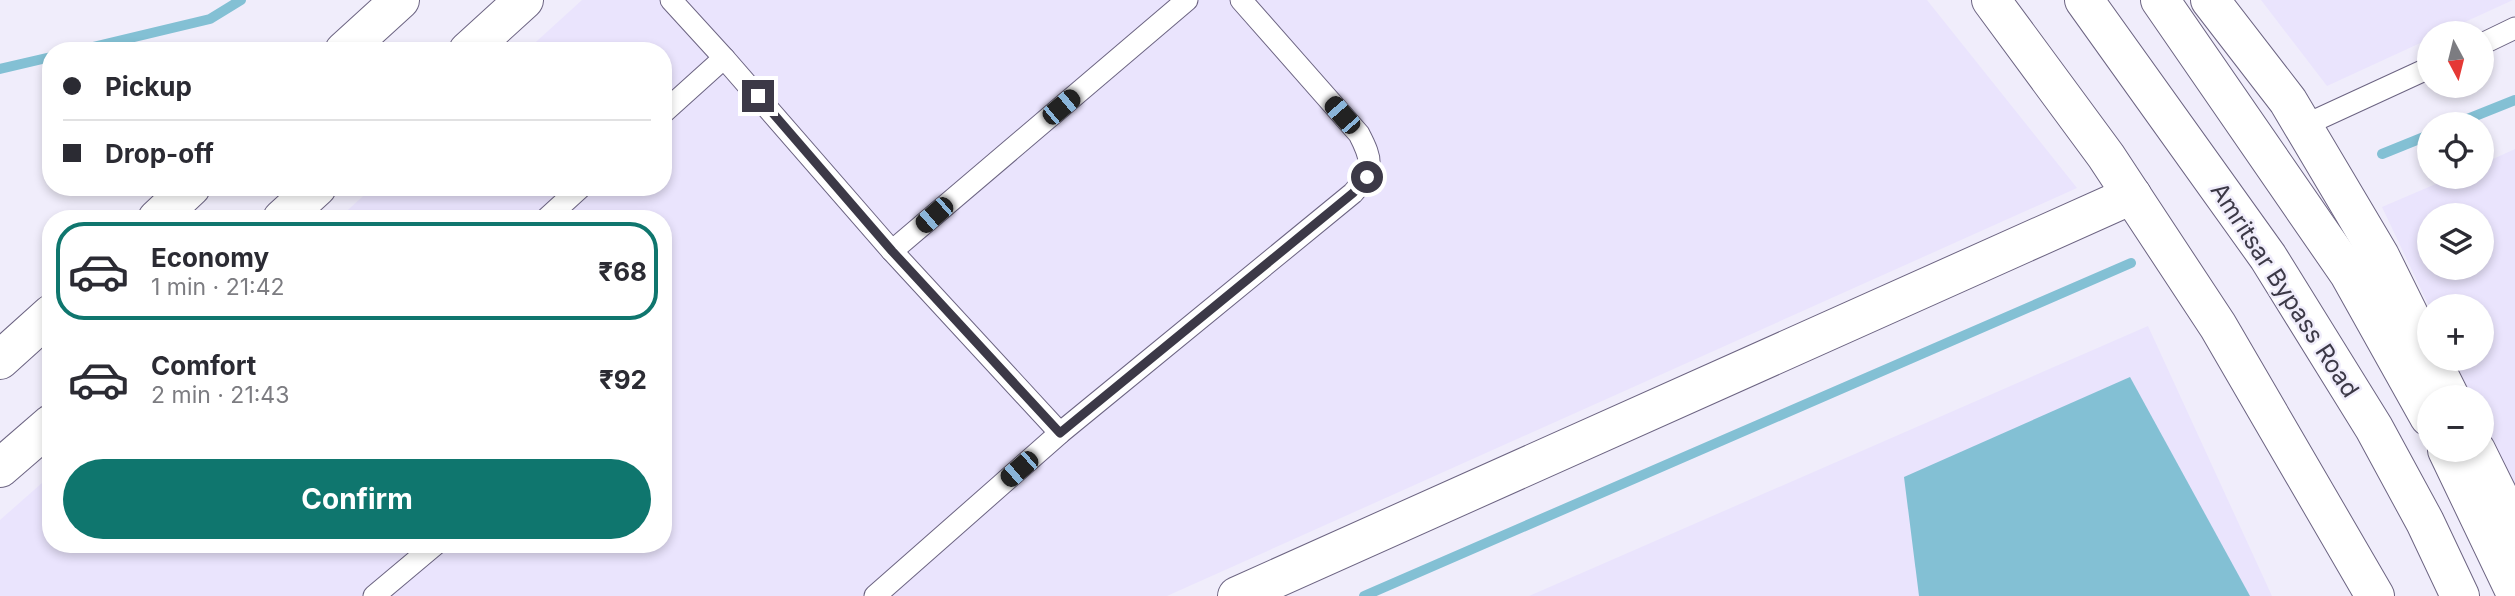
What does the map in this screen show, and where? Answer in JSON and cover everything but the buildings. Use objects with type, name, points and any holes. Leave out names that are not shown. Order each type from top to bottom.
[{"type":"main road","points":[[354,42],[400,0]]},
{"type":"main road","points":[[478,42],[524,0]]},
{"type":"main road","points":[[1991,0],[2106,156],[2218,326],[2375,596]]},
{"type":"main road","name":"Amritsar Bypass Road","points":[[2084,0],[2268,257],[2374,428],[2425,522],[2460,596]]},
{"type":"main road","points":[[2160,0],[2349,274],[2417,396]]},
{"type":"main road","points":[[2210,0],[2288,101],[2380,256],[2417,331]]},
{"type":"main road","points":[[1237,596],[2132,195]]},
{"type":"main road","points":[[167,210],[181,196]]},
{"type":"main road","points":[[292,210],[307,196]]},
{"type":"main road","points":[[0,360],[42,322]]},
{"type":"main road","points":[[0,468],[42,432]]},
{"type":"main road","points":[[2453,462],[2515,592]]},
{"type":"main road","points":[[2482,462],[2515,529]]},
{"type":"lane","points":[[671,0],[892,251],[1060,433]]},
{"type":"lane","points":[[892,251],[1187,0]]},
{"type":"lane","points":[[875,596],[1060,433],[1353,193],[1367,177],[1370,155],[1359,134],[1241,0]]},
{"type":"lane","points":[[2494,38],[2515,28]]},
{"type":"lane","points":[[672,105],[724,58]]},
{"type":"lane","points":[[2303,126],[2417,74]]},
{"type":"lane","points":[[556,210],[571,196]]},
{"type":"lane","points":[[374,596],[425,553]]},
{"type":"shaded area","points":[[582,0],[1927,0],[2077,188],[1167,596],[0,596],[0,520],[42,483],[42,553],[672,553],[672,210],[348,210],[363,196],[672,196],[672,42],[536,42]]},
{"type":"shaded area","points":[[2261,0],[2513,0],[2467,21],[2417,21],[2417,45],[2327,86]]},
{"type":"shaded area","points":[[2515,149],[2515,487],[2494,442],[2494,385],[2466,385],[2460,371],[2494,371],[2494,294],[2423,294],[2382,207],[2424,189],[2494,189],[2494,159]]},
{"type":"shaded area","points":[[2148,326],[2272,596],[1529,596]]},
{"type":"water","points":[[2130,377],[2250,596],[1919,596],[1904,477]]},
{"type":"waterway","points":[[114,42],[210,19],[241,0]]},
{"type":"waterway","points":[[0,69],[42,59]]},
{"type":"waterway","points":[[2485,112],[2515,100]]},
{"type":"waterway","points":[[2382,154],[2417,140]]},
{"type":"waterway","points":[[1364,596],[2131,263]]},
{"type":"route","points":[[758,96],[892,251],[1060,433],[1353,193],[1367,177]]}]
